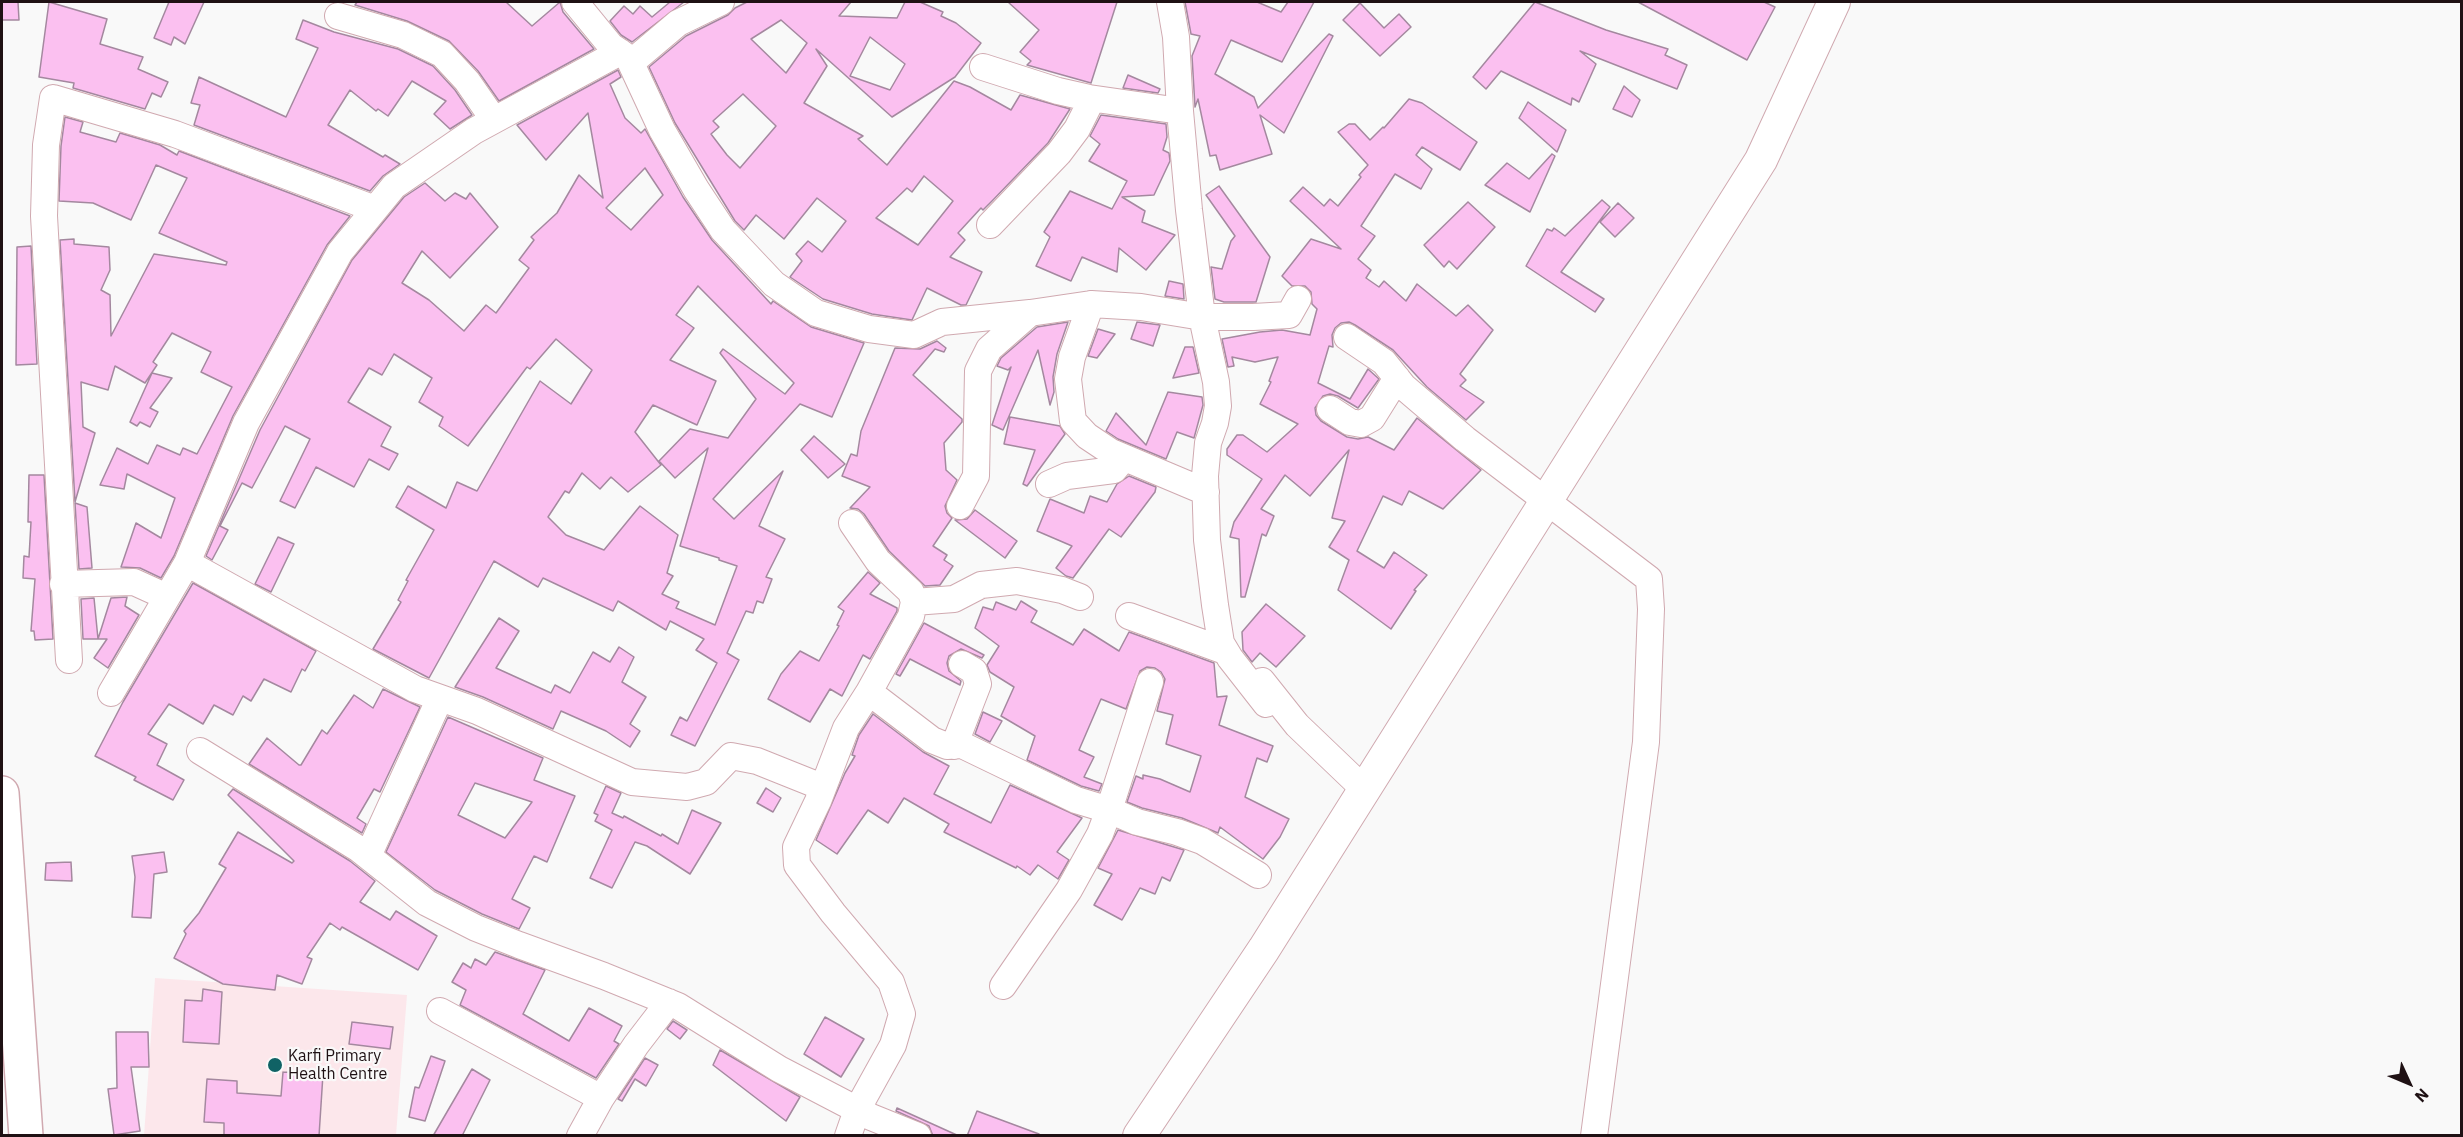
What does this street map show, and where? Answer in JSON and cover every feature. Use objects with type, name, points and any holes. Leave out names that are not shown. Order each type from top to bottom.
[{"type":"highway","points":[[2,793],[26,1136]]},
{"type":"street","points":[[575,2],[611,46],[633,61],[678,23],[721,2]]},
{"type":"street","points":[[1170,2],[1176,37],[1180,111],[1202,317],[1216,382],[1218,406],[1208,443],[1206,492],[1207,540],[1221,643],[1266,704]]},
{"type":"street","points":[[1138,1136],[1264,949],[1761,160],[1834,2]]},
{"type":"street","points":[[338,16],[403,35],[442,54],[467,81],[494,120]]},
{"type":"street","points":[[111,693],[187,563],[246,423],[340,252],[394,186],[474,131],[625,56]]},
{"type":"street","points":[[625,56],[662,130],[723,230],[774,284],[816,313],[869,329],[914,335],[942,322],[1091,304],[1142,307],[1202,317],[1289,315],[1298,299]]},
{"type":"street","points":[[983,67],[1058,91],[1092,99],[1180,111]]},
{"type":"street","points":[[69,660],[44,216],[46,145],[53,98],[175,134],[375,209]]},
{"type":"street","points":[[990,225],[1059,153],[1077,129],[1092,99]]},
{"type":"street","points":[[1091,304],[1072,357],[1068,379],[1073,421],[1087,436],[1111,452],[1206,492]]},
{"type":"street","points":[[960,506],[976,476],[978,372],[989,350],[1030,313]]},
{"type":"street","points":[[1347,337],[1384,362],[1404,387],[1465,439],[1649,579],[1651,609],[1646,742],[1594,1136]]},
{"type":"street","points":[[1330,409],[1350,422],[1361,424],[1372,418],[1397,378]]},
{"type":"street","points":[[1049,484],[1067,476],[1114,470],[1124,458]]},
{"type":"street","points":[[848,1136],[857,1110],[892,1045],[902,1014],[891,982],[832,913],[797,865],[796,847],[846,728],[869,692],[911,616],[914,602],[911,592],[878,561],[852,523]]},
{"type":"street","points":[[187,563],[415,689],[519,730],[632,782],[687,787],[697,785],[706,782],[731,756],[758,760],[822,787]]},
{"type":"street","points":[[914,602],[954,598],[981,585],[1017,581],[1062,590],[1080,597]]},
{"type":"street","points":[[63,584],[134,582],[167,597]]},
{"type":"street","points":[[1129,616],[1225,651]]},
{"type":"street","points":[[954,746],[978,684],[974,671],[962,664]]},
{"type":"street","points":[[1254,670],[1297,726],[1365,790]]},
{"type":"street","points":[[1003,986],[1069,890],[1100,834],[1150,682]]},
{"type":"street","points":[[869,692],[932,740],[962,746],[1076,800],[1137,822],[1178,832],[1202,842],[1258,875]]},
{"type":"street","points":[[368,856],[440,698]]},
{"type":"street","points":[[200,751],[368,856],[427,903],[476,928],[669,1002],[779,1069],[857,1110],[918,1136]]},
{"type":"street","points":[[580,1136],[601,1098],[636,1045],[669,1002]]},
{"type":"street","points":[[440,1011],[601,1098]]},
{"type":"shaded area","name":"Karfi Primary Health Centre","points":[[155,978],[407,995],[396,1135],[144,1136]]},
{"type":"building","points":[[2,2],[18,2],[19,20],[2,20]]},
{"type":"building","points":[[49,2],[107,19],[100,44],[143,57],[138,69],[168,82],[161,97],[152,93],[145,109],[73,88],[74,83],[39,77]]},
{"type":"building","points":[[169,2],[204,2],[185,44],[174,37],[171,45],[154,38]]},
{"type":"building","points":[[357,2],[506,2],[532,26],[560,2],[563,12],[594,49],[499,101],[478,71],[449,41],[407,21],[355,5]]},
{"type":"building","points":[[670,2],[684,2],[632,42],[621,35],[610,21],[624,6],[633,14],[640,6],[652,17]]},
{"type":"building","points":[[747,2],[851,2],[839,16],[897,18],[905,2],[920,2],[943,12],[941,16],[956,23],[981,43],[955,77],[892,117],[816,49],[827,66],[804,103],[863,136],[858,139],[887,165],[954,81],[970,87],[1011,110],[1020,95],[1070,109],[1048,143],[958,233],[965,240],[950,257],[982,272],[966,305],[961,305],[927,288],[912,320],[872,314],[823,299],[790,277],[802,261],[796,254],[808,241],[822,252],[846,221],[817,198],[784,239],[756,215],[744,230],[735,221],[675,123],[649,67],[686,36],[728,15],[735,8]],"holes":[[[781,20],[807,43],[786,73],[751,39]],[[870,37],[905,64],[890,90],[850,76]],[[743,94],[776,126],[740,168],[711,134],[719,127],[713,121]],[[924,176],[953,201],[918,245],[876,218],[907,188],[912,192]]]},
{"type":"building","points":[[1008,2],[1117,2],[1091,83],[1027,65],[1031,61],[1020,52],[1039,30]]},
{"type":"building","points":[[1185,2],[1257,2],[1281,12],[1288,2],[1314,2],[1282,62],[1231,40],[1215,74],[1254,97],[1258,108],[1329,34],[1333,36],[1284,133],[1260,115],[1272,154],[1220,170],[1216,155],[1210,156],[1198,99],[1195,107],[1192,56],[1200,36],[1191,34]]},
{"type":"building","points":[[1535,2],[1606,30],[1668,49],[1665,55],[1687,65],[1677,89],[1580,51],[1596,64],[1579,102],[1572,98],[1571,105],[1501,71],[1486,89],[1473,77]]},
{"type":"building","points":[[1638,2],[1764,2],[1775,7],[1747,60]]},
{"type":"building","points":[[1360,3],[1384,28],[1399,14],[1411,27],[1380,56],[1343,20]]},
{"type":"building","points":[[303,20],[334,32],[398,49],[433,66],[455,90],[472,115],[450,129],[434,114],[446,101],[412,81],[388,116],[378,109],[376,111],[350,90],[328,125],[383,157],[385,155],[400,164],[383,176],[370,191],[194,125],[200,105],[191,103],[199,77],[286,117],[318,48],[296,39]]},
{"type":"building","points":[[618,70],[621,77],[610,84],[625,118],[641,133],[645,129],[683,197],[712,240],[771,304],[773,301],[811,327],[864,343],[832,417],[800,404],[713,499],[734,519],[783,471],[759,526],[785,539],[766,577],[772,579],[763,603],[757,601],[753,613],[746,611],[727,653],[739,660],[695,746],[671,735],[680,717],[687,721],[717,663],[696,650],[704,639],[670,621],[666,630],[618,601],[613,611],[543,578],[538,587],[494,561],[429,678],[373,649],[401,602],[398,600],[408,581],[406,580],[434,530],[396,507],[408,486],[446,508],[457,482],[477,491],[540,381],[571,404],[592,370],[556,339],[530,369],[527,367],[468,446],[439,426],[443,417],[419,402],[432,378],[394,354],[382,375],[369,368],[348,402],[391,427],[381,446],[398,454],[389,470],[369,459],[354,487],[316,467],[295,508],[280,501],[310,439],[285,426],[252,488],[242,483],[220,526],[228,530],[212,560],[206,556],[260,430],[352,260],[404,197],[425,183],[445,201],[455,193],[466,199],[470,193],[498,227],[450,278],[422,251],[402,283],[429,300],[464,331],[486,305],[496,313],[529,268],[519,260],[534,240],[531,237],[557,213],[579,175],[603,198],[588,113],[546,160],[517,125]],"holes":[[[645,168],[663,195],[631,230],[606,208]],[[698,286],[794,383],[785,394],[723,349],[720,353],[756,399],[728,438],[690,429],[659,461],[675,478],[708,448],[680,546],[737,566],[715,625],[676,608],[679,602],[662,594],[673,576],[667,573],[678,535],[640,506],[604,550],[566,535],[548,517],[565,491],[569,493],[582,473],[600,489],[611,477],[628,492],[661,465],[635,432],[653,405],[697,425],[716,381],[670,360],[694,328],[676,315]]]},
{"type":"building","points":[[1128,75],[1160,89],[1158,93],[1123,88]]},
{"type":"building","points":[[1624,86],[1640,100],[1632,117],[1613,109]]},
{"type":"building","points":[[1409,99],[1422,103],[1477,142],[1460,170],[1422,147],[1416,155],[1432,169],[1421,189],[1395,174],[1361,226],[1375,236],[1358,259],[1371,270],[1366,278],[1379,287],[1384,281],[1406,301],[1417,284],[1456,316],[1468,305],[1493,330],[1460,374],[1466,380],[1460,386],[1484,402],[1466,420],[1427,387],[1393,350],[1355,325],[1349,322],[1341,323],[1332,335],[1333,347],[1329,346],[1318,383],[1350,399],[1368,369],[1379,379],[1358,408],[1338,396],[1330,394],[1323,396],[1315,408],[1316,415],[1321,421],[1347,437],[1358,439],[1368,437],[1394,450],[1417,418],[1481,470],[1443,509],[1409,491],[1402,505],[1383,496],[1357,551],[1384,568],[1394,552],[1427,575],[1414,590],[1416,591],[1391,629],[1338,590],[1349,560],[1329,547],[1345,521],[1332,518],[1349,450],[1310,496],[1285,475],[1261,509],[1274,516],[1266,536],[1262,534],[1245,597],[1241,597],[1239,539],[1230,537],[1234,522],[1262,479],[1227,455],[1227,449],[1237,435],[1243,435],[1267,452],[1298,424],[1260,404],[1271,382],[1269,381],[1278,357],[1255,362],[1232,357],[1234,366],[1228,367],[1222,339],[1282,330],[1310,335],[1317,309],[1312,304],[1311,292],[1305,286],[1292,286],[1282,276],[1311,239],[1341,249],[1290,201],[1303,187],[1324,206],[1330,199],[1338,206],[1368,165],[1338,132],[1349,124],[1355,124],[1370,140],[1384,128]]},
{"type":"building","points":[[1528,102],[1566,130],[1557,152],[1519,118]]},
{"type":"building","points":[[1101,115],[1166,124],[1167,137],[1163,150],[1169,153],[1170,161],[1154,195],[1122,197],[1145,211],[1142,222],[1175,235],[1146,270],[1119,248],[1117,272],[1082,257],[1071,281],[1036,266],[1050,237],[1044,232],[1070,191],[1112,209],[1127,181],[1089,161],[1100,144],[1090,136]]},
{"type":"building","points":[[65,117],[83,122],[80,132],[116,142],[120,133],[160,145],[177,155],[179,151],[350,216],[327,245],[233,416],[174,556],[161,578],[140,568],[121,567],[136,523],[161,538],[175,498],[127,474],[124,489],[100,485],[117,448],[148,464],[157,445],[180,455],[183,448],[197,454],[232,387],[201,372],[211,352],[172,333],[153,362],[157,365],[145,383],[115,366],[108,390],[81,382],[83,427],[95,433],[75,502],[60,240],[74,239],[74,244],[109,247],[110,270],[101,290],[110,295],[111,336],[154,254],[226,265],[227,262],[159,233],[187,178],[156,165],[131,220],[93,203],[59,201],[61,146]]},
{"type":"building","points":[[1552,154],[1555,156],[1530,212],[1485,185],[1507,163],[1529,179]]},
{"type":"building","points":[[1219,186],[1270,257],[1256,302],[1224,302],[1215,299],[1211,267],[1222,269],[1231,241],[1235,236],[1206,195]]},
{"type":"building","points":[[1602,200],[1610,207],[1561,272],[1604,299],[1595,312],[1526,266],[1547,229],[1552,231],[1554,228],[1565,236]]},
{"type":"building","points":[[1468,202],[1495,227],[1457,269],[1449,261],[1444,267],[1424,245]]},
{"type":"building","points":[[1618,203],[1634,218],[1615,237],[1600,222]]},
{"type":"building","points":[[31,246],[37,364],[16,365],[17,247]]},
{"type":"building","points":[[1169,281],[1183,284],[1184,299],[1165,296]]},
{"type":"building","points":[[1068,322],[1057,354],[1053,377],[1054,392],[1050,405],[1038,350],[1003,430],[992,425],[1011,367],[1008,370],[997,366],[1001,358],[1037,327]]},
{"type":"building","points":[[1137,322],[1160,325],[1153,346],[1131,339]]},
{"type":"building","points":[[1098,329],[1115,334],[1097,358],[1088,356]]},
{"type":"building","points":[[937,341],[946,348],[944,352],[935,349],[913,375],[962,419],[962,422],[944,443],[946,470],[957,480],[945,506],[952,518],[933,546],[947,555],[944,560],[953,566],[940,585],[925,586],[889,551],[864,514],[858,509],[850,508],[870,487],[842,476],[851,454],[857,456],[861,431],[895,348],[920,349]]},
{"type":"building","points":[[1185,347],[1193,347],[1199,373],[1173,378]]},
{"type":"building","points":[[152,373],[172,378],[150,408],[158,412],[150,427],[140,422],[137,426],[130,422]]},
{"type":"building","points":[[1168,392],[1202,397],[1203,405],[1194,438],[1177,432],[1166,459],[1118,439],[1106,431],[1116,413],[1146,445]]},
{"type":"building","points":[[1010,417],[1060,426],[1065,434],[1027,486],[1023,484],[1035,450],[1004,444]]},
{"type":"building","points":[[814,436],[845,464],[828,478],[801,450]]},
{"type":"building","points":[[29,475],[44,475],[53,639],[35,640],[34,631],[31,631],[35,579],[23,578],[24,556],[29,557],[31,522],[28,522]]},
{"type":"building","points":[[1129,476],[1156,487],[1155,492],[1121,537],[1109,529],[1073,578],[1066,576],[1056,568],[1072,546],[1037,531],[1050,499],[1084,513],[1090,496],[1107,502],[1117,484]]},
{"type":"building","points":[[75,503],[87,507],[92,568],[79,569]]},
{"type":"building","points":[[975,510],[1017,541],[1005,558],[955,520],[967,519]]},
{"type":"building","points":[[278,537],[294,544],[271,592],[255,584]]},
{"type":"building","points":[[868,572],[880,583],[870,594],[897,608],[897,611],[870,659],[863,655],[842,696],[830,689],[810,722],[768,699],[781,674],[800,651],[819,661],[839,626],[837,625],[844,611],[838,607]]},
{"type":"building","points":[[193,583],[316,651],[305,671],[302,669],[291,692],[264,679],[251,701],[243,696],[233,715],[214,705],[203,724],[169,704],[148,734],[167,744],[157,765],[184,780],[173,800],[134,780],[136,777],[95,756],[123,702]]},
{"type":"building","points":[[127,597],[125,606],[139,615],[108,668],[94,658],[107,639],[98,639],[111,598]]},
{"type":"building","points":[[94,598],[98,639],[83,639],[81,599]]},
{"type":"building","points":[[1021,601],[1037,611],[1031,622],[1073,645],[1084,629],[1119,651],[1129,632],[1214,663],[1217,697],[1227,696],[1219,725],[1273,746],[1267,762],[1257,758],[1245,797],[1289,819],[1280,837],[1263,859],[1220,827],[1218,833],[1182,818],[1127,802],[1136,776],[1143,779],[1143,775],[1160,779],[1190,792],[1201,756],[1166,744],[1173,715],[1157,711],[1165,679],[1155,668],[1147,667],[1140,671],[1126,709],[1101,699],[1079,750],[1094,757],[1084,777],[1102,784],[1099,791],[1081,786],[1027,760],[1035,736],[1001,716],[1014,687],[990,672],[987,665],[999,646],[975,628],[983,607],[993,610],[996,602],[1016,610]]},
{"type":"building","points":[[1266,604],[1305,636],[1276,667],[1260,653],[1252,662],[1243,650],[1242,632]]},
{"type":"building","points":[[499,618],[519,631],[496,668],[551,693],[555,685],[570,693],[593,652],[610,662],[619,647],[634,657],[622,682],[646,697],[630,724],[640,731],[630,747],[606,731],[561,711],[553,729],[483,697],[455,687]]},
{"type":"building","points":[[924,623],[984,655],[982,658],[961,649],[949,656],[947,663],[949,671],[961,681],[960,685],[910,659],[900,676],[896,674]]},
{"type":"building","points":[[383,689],[420,707],[380,792],[374,789],[357,818],[366,824],[362,833],[249,764],[267,738],[301,765],[322,730],[327,734],[354,695],[373,708]]},
{"type":"building","points":[[983,712],[1002,721],[990,742],[975,734]]},
{"type":"building","points":[[873,714],[923,752],[949,766],[934,794],[991,823],[1010,785],[1082,818],[1057,852],[1069,860],[1058,879],[1038,865],[1030,875],[1017,866],[1016,868],[944,832],[949,824],[904,798],[888,823],[868,810],[837,854],[816,840],[845,773],[855,756],[852,755],[859,735]]},
{"type":"building","points":[[448,717],[543,758],[534,780],[575,796],[547,862],[534,856],[512,899],[530,908],[519,929],[482,914],[435,890],[386,852]],"holes":[[[475,783],[532,802],[505,838],[458,815]]]},
{"type":"building","points":[[606,786],[621,793],[612,813],[623,818],[624,816],[678,844],[692,810],[721,823],[690,874],[647,846],[635,842],[612,888],[590,878],[612,830],[595,821],[598,815],[594,813]]},
{"type":"building","points":[[766,788],[781,798],[773,812],[757,803]]},
{"type":"building","points":[[233,789],[350,861],[375,881],[360,902],[390,920],[396,911],[437,936],[418,970],[342,927],[340,930],[330,923],[307,957],[312,959],[302,984],[277,975],[275,990],[223,984],[174,958],[186,934],[184,931],[199,913],[226,868],[219,864],[238,832],[292,863],[294,861],[228,795]]},
{"type":"building","points":[[1118,830],[1184,850],[1170,881],[1162,877],[1155,894],[1140,888],[1122,920],[1094,905],[1112,874],[1098,868]]},
{"type":"building","points":[[164,852],[167,872],[154,874],[151,918],[132,917],[135,877],[132,856]]},
{"type":"building","points":[[71,862],[72,881],[45,880],[46,863]]},
{"type":"building","points":[[495,952],[545,970],[523,1014],[569,1041],[589,1008],[622,1026],[614,1041],[619,1044],[596,1078],[460,1005],[466,990],[452,982],[463,963],[471,968],[475,959],[486,965]]},
{"type":"building","points":[[203,989],[222,992],[219,1044],[183,1042],[185,1000],[202,1001]]},
{"type":"building","points":[[825,1017],[864,1039],[841,1077],[804,1054]]},
{"type":"building","points":[[673,1021],[687,1030],[680,1039],[667,1029]]},
{"type":"building","points":[[352,1022],[393,1027],[390,1049],[349,1044]]},
{"type":"building","points":[[116,1032],[148,1032],[149,1067],[131,1067],[140,1131],[114,1135],[108,1089],[117,1088]]},
{"type":"building","points":[[720,1050],[800,1097],[786,1121],[713,1065]]},
{"type":"building","points":[[431,1056],[445,1061],[425,1121],[409,1117],[415,1087],[419,1088]]},
{"type":"building","points":[[645,1058],[658,1065],[646,1086],[635,1079],[622,1101],[618,1099]]},
{"type":"building","points":[[472,1069],[490,1080],[462,1136],[433,1136]]},
{"type":"building","points":[[283,1072],[323,1074],[319,1136],[224,1136],[224,1123],[204,1122],[207,1079],[237,1081],[237,1093],[281,1096]]},
{"type":"building","points":[[897,1108],[959,1136],[933,1136],[929,1126],[896,1111]]},
{"type":"building","points":[[977,1111],[1039,1134],[1038,1136],[967,1136]]},
{"type":"place","name":"Karfi Primary Health Centre","points":[[275,1065]]}]
